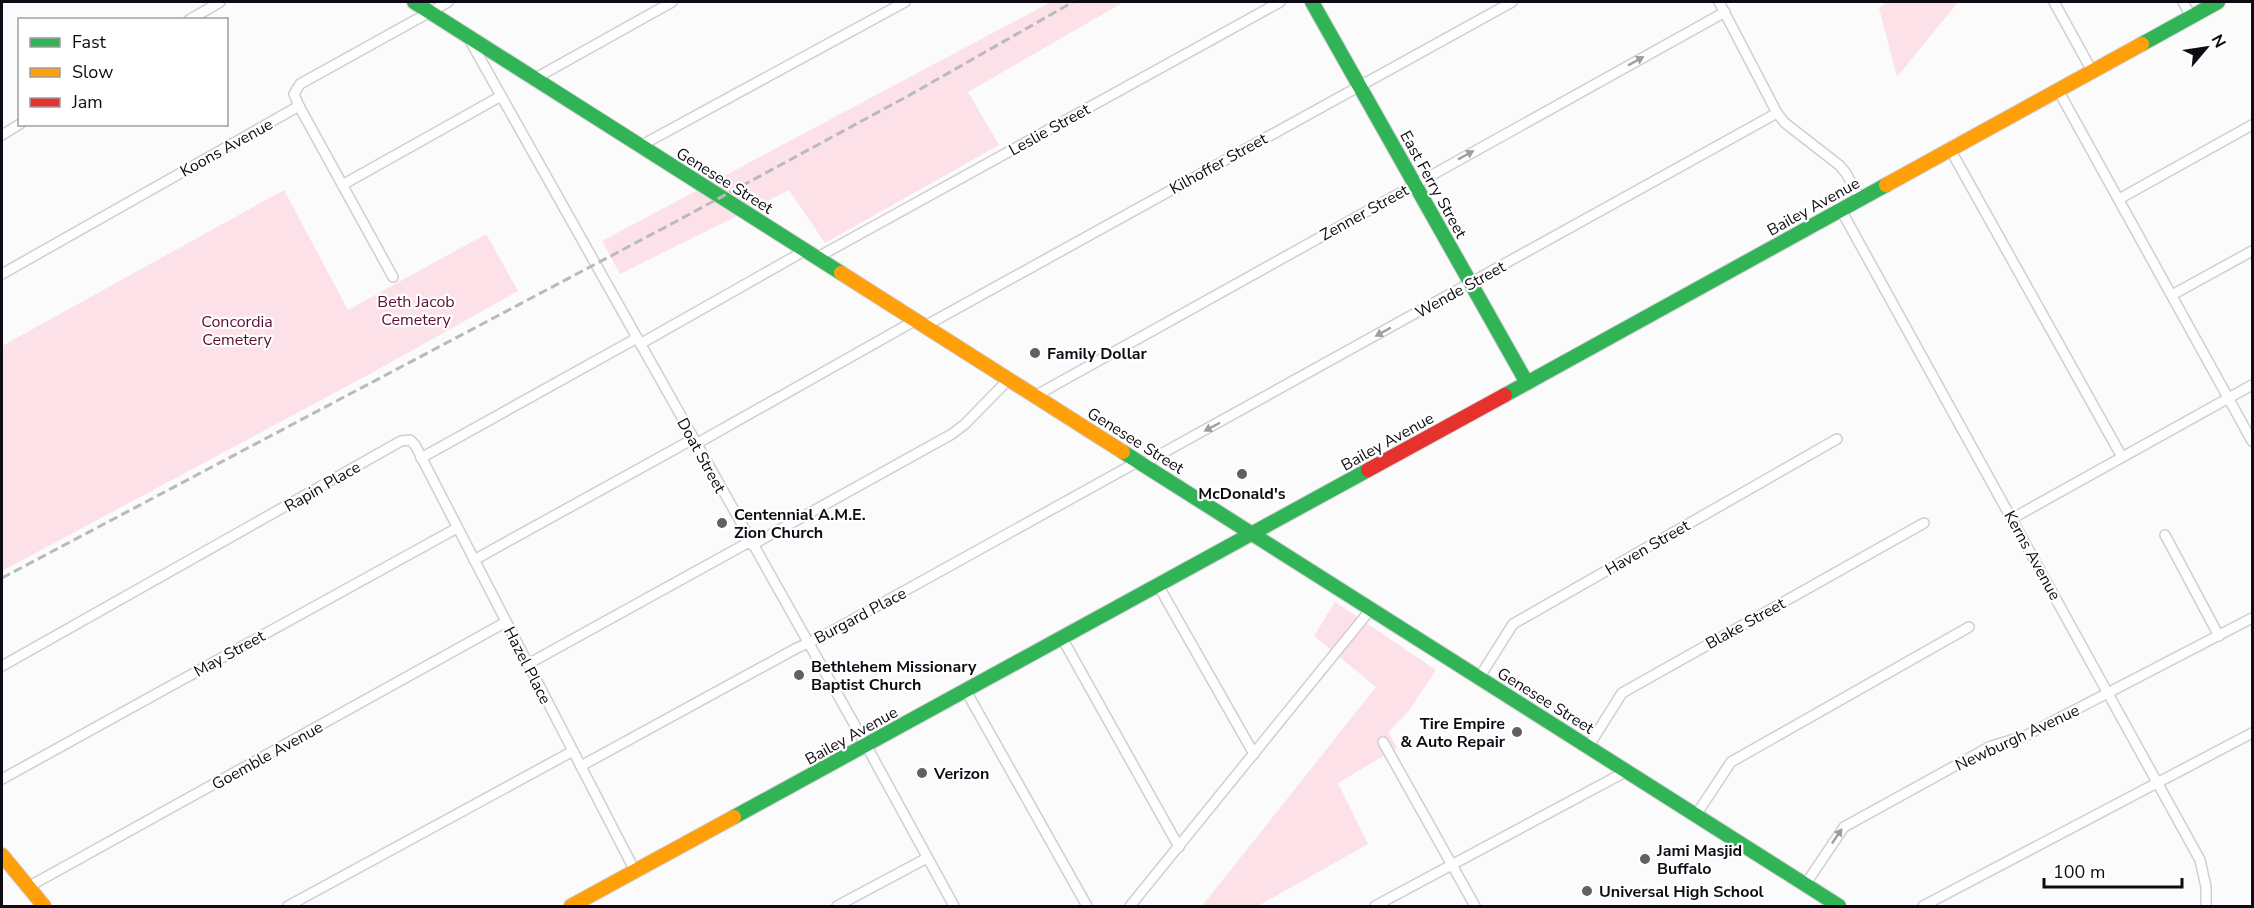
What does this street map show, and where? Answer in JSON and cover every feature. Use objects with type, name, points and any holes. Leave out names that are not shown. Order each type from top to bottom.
[{"type":"main road","name":"Genesee Street","points":[[414,2],[1839,906]]},
{"type":"main road","name":"East Ferry Street","points":[[1312,2],[1527,383]]},
{"type":"main road","name":"Bailey Avenue","points":[[571,906],[2218,2]]},
{"type":"main road","points":[[2,855],[42,906]]},
{"type":"street","points":[[192,18],[220,2]]},
{"type":"street","points":[[393,277],[351,204],[344,184],[294,94],[297,86],[448,2]]},
{"type":"street","points":[[534,79],[672,2]]},
{"type":"street","points":[[640,146],[905,2]]},
{"type":"street","name":"Leslie Street","points":[[812,254],[1280,2]]},
{"type":"street","name":"Kilhoffer Street","points":[[921,323],[1512,2]]},
{"type":"street","points":[[1719,2],[1785,123],[1839,165],[1860,199]]},
{"type":"street","points":[[2054,2],[2092,71]]},
{"type":"street","points":[[2183,2],[2191,16]]},
{"type":"street","name":"Zenner Street","points":[[1035,396],[1725,12]]},
{"type":"street","name":"Doat Street","points":[[467,36],[866,745],[954,906]]},
{"type":"street","points":[[2058,90],[2253,441]]},
{"type":"street","points":[[344,184],[501,96]]},
{"type":"street","name":"Koons Avenue","points":[[2,274],[299,106]]},
{"type":"street","name":"Wende Street","points":[[1141,463],[1778,113]]},
{"type":"street","points":[[2,135],[18,125]]},
{"type":"street","points":[[2119,199],[2253,125]]},
{"type":"street","points":[[1950,149],[2122,457]]},
{"type":"street","name":"Kerns Avenue","points":[[1841,210],[2013,518],[2202,867],[2206,906]]},
{"type":"street","points":[[2172,295],[2253,251]]},
{"type":"street","points":[[421,458],[638,341],[812,254]]},
{"type":"street","points":[[474,560],[921,323]]},
{"type":"street","points":[[528,664],[952,434],[965,424],[1009,379]]},
{"type":"street","points":[[2013,518],[2253,385]]},
{"type":"street","name":"Haven Street","points":[[1479,678],[1513,624],[1837,439]]},
{"type":"street","name":"Rapin Place","points":[[2,666],[401,441],[410,440],[421,458]]},
{"type":"street","name":"Hazel Place","points":[[421,458],[635,872]]},
{"type":"street","name":"Burgard Place","points":[[581,766],[1141,463]]},
{"type":"street","name":"Blake Street","points":[[1588,747],[1622,693],[1924,523]]},
{"type":"street","name":"May Street","points":[[2,779],[457,528]]},
{"type":"street","points":[[2165,535],[2219,636]]},
{"type":"street","points":[[1158,585],[1254,754]]},
{"type":"street","points":[[1130,906],[1371,609]]},
{"type":"street","name":"Newburgh Avenue","points":[[1805,885],[1844,827],[1991,746],[2025,736],[2253,618]]},
{"type":"street","name":"Goemble Avenue","points":[[28,887],[506,622]]},
{"type":"street","points":[[1696,815],[1731,762],[1969,627]]},
{"type":"street","points":[[1062,638],[1179,847]]},
{"type":"street","points":[[966,691],[1087,906]]},
{"type":"street","points":[[1923,906],[2253,733]]},
{"type":"street","points":[[1383,742],[1475,906]]},
{"type":"street","points":[[288,906],[573,751]]},
{"type":"street","points":[[1375,906],[1627,771]]},
{"type":"street","points":[[837,906],[927,858]]},
{"type":"green space","points":[[1051,2],[1124,2],[968,92],[999,145],[825,243],[789,190],[620,274],[602,241]]},
{"type":"green space","points":[[1886,2],[1958,2],[1897,77],[1879,8]]},
{"type":"green space","name":"Concordia Cemetery","points":[[284,190],[348,310],[486,234],[518,291],[379,369],[2,571],[2,346]]},
{"type":"green space","points":[[1335,602],[1436,670],[1408,712],[1388,732],[1397,748],[1338,783],[1368,844],[1258,906],[1202,906],[1376,687],[1314,636]]},
{"type":"railway","points":[[2,578],[675,222],[908,96],[1073,2]]},
{"type":"traffic: fast","points":[[414,2],[841,273]]},
{"type":"traffic: fast","points":[[1312,2],[1527,383]]},
{"type":"traffic: fast","points":[[2142,44],[2218,2]]},
{"type":"traffic: fast","points":[[1505,395],[1886,185]]},
{"type":"traffic: fast","points":[[1123,452],[1839,906]]},
{"type":"traffic: fast","points":[[734,817],[1368,470]]},
{"type":"traffic: slow","points":[[1886,185],[2142,44]]},
{"type":"traffic: slow","points":[[841,273],[1123,452]]},
{"type":"traffic: slow","points":[[571,906],[734,817]]},
{"type":"traffic: slow","points":[[2,855],[44,906]]},
{"type":"traffic: jam","points":[[1368,470],[1505,395]]},
{"type":"place","name":"Family Dollar","points":[[1035,353]]},
{"type":"place","name":"McDonald's","points":[[1242,474]]},
{"type":"place","name":"Centennial A.M.E. Zion Church","points":[[722,523]]},
{"type":"place","name":"Bethlehem Missionary Baptist Church","points":[[799,675]]},
{"type":"place","name":"Tire Empire & Auto Repair","points":[[1517,732]]},
{"type":"place","name":"Verizon","points":[[922,773]]},
{"type":"place","name":"Jami Masjid Buffalo","points":[[1645,859]]},
{"type":"place","name":"Universal High School","points":[[1587,891]]},
{"type":"park label","name":"Beth Jacob Cemetery","points":[[416,310]]}]
